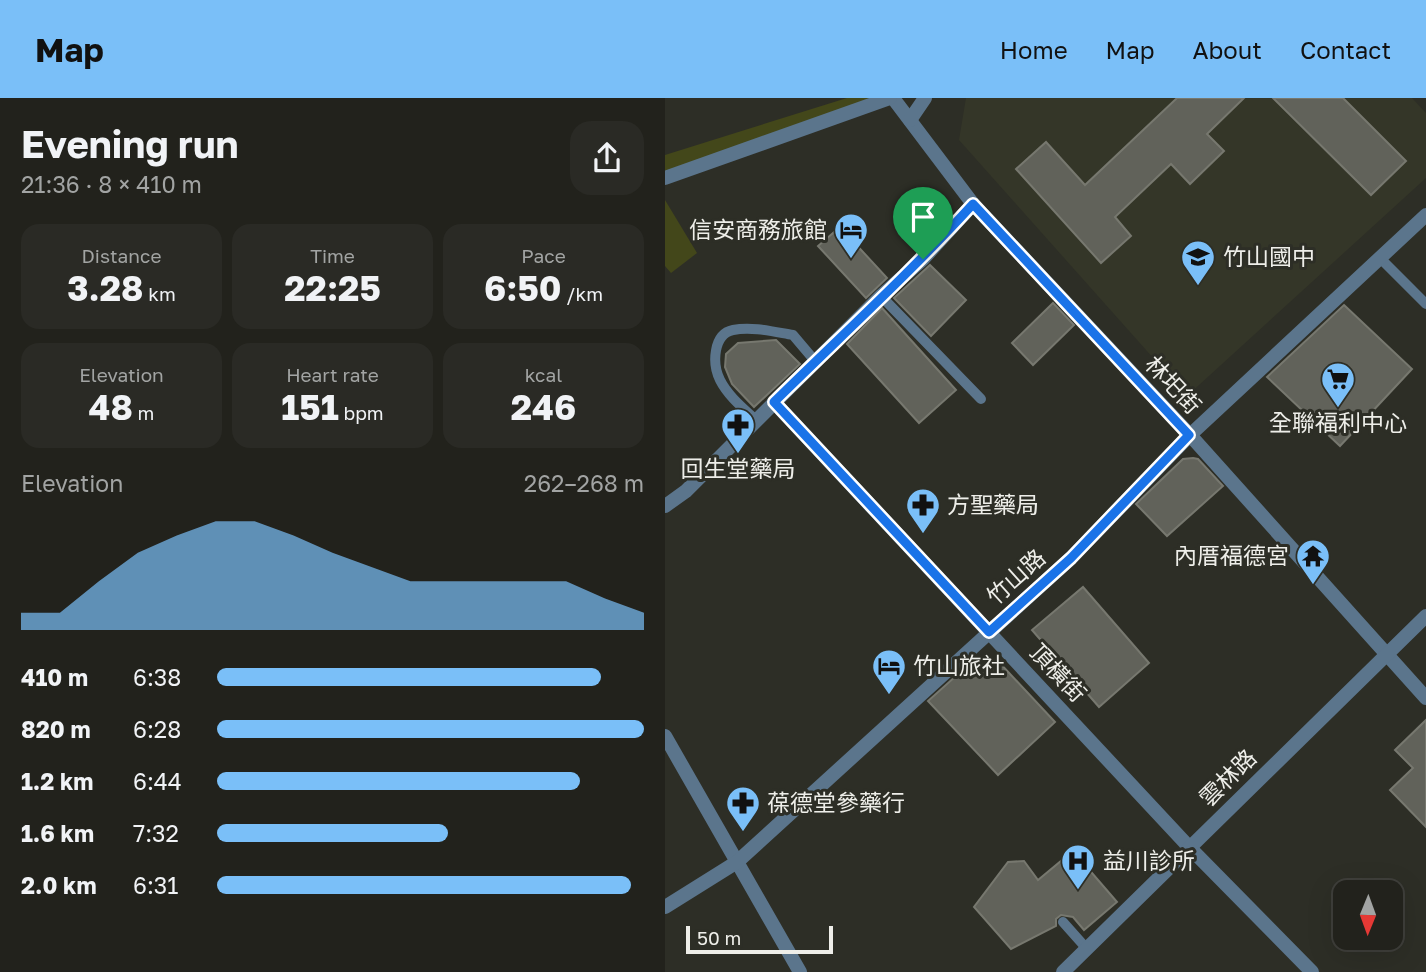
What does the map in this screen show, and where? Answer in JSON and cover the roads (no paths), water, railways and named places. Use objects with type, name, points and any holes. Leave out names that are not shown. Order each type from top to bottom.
[{"type":"street","points":[[665,178],[890,98]]},
{"type":"street","name":"林圯街","points":[[890,98],[973,204],[1189,435],[1426,698]]},
{"type":"street","points":[[910,121],[925,98]]},
{"type":"street","points":[[665,506],[685,491],[881,296],[923,259],[973,204]]},
{"type":"street","name":"竹山路","points":[[665,907],[737,862],[1071,558],[1189,435],[1426,215]]},
{"type":"street","name":"頂橫街","points":[[774,402],[1190,848],[1312,972]]},
{"type":"street","name":"雲林路","points":[[1063,972],[1426,616]]},
{"type":"street","points":[[665,736],[800,972]]},
{"type":"lane","points":[[1380,258],[1426,304]]},
{"type":"lane","points":[[881,296],[981,399]]},
{"type":"lane","points":[[756,420],[731,397],[718,378],[715,346],[724,334],[734,330],[793,335],[815,361]]},
{"type":"lane","points":[[1063,922],[1087,949]]},
{"type":"place","name":"信安商務旅館","points":[[851,260]]},
{"type":"place","name":"竹山國中","points":[[1198,287]]},
{"type":"place","name":"全聯福利中心","points":[[1338,409]]},
{"type":"place","name":"回生堂藥局","points":[[738,455]]},
{"type":"place","name":"方聖藥局","points":[[923,535]]},
{"type":"place","name":"內厝福德宮","points":[[1313,586]]},
{"type":"place","name":"竹山旅社","points":[[889,696]]},
{"type":"place","name":"葆德堂參藥行","points":[[743,833]]},
{"type":"place","name":"益川診所","points":[[1078,891]]}]
